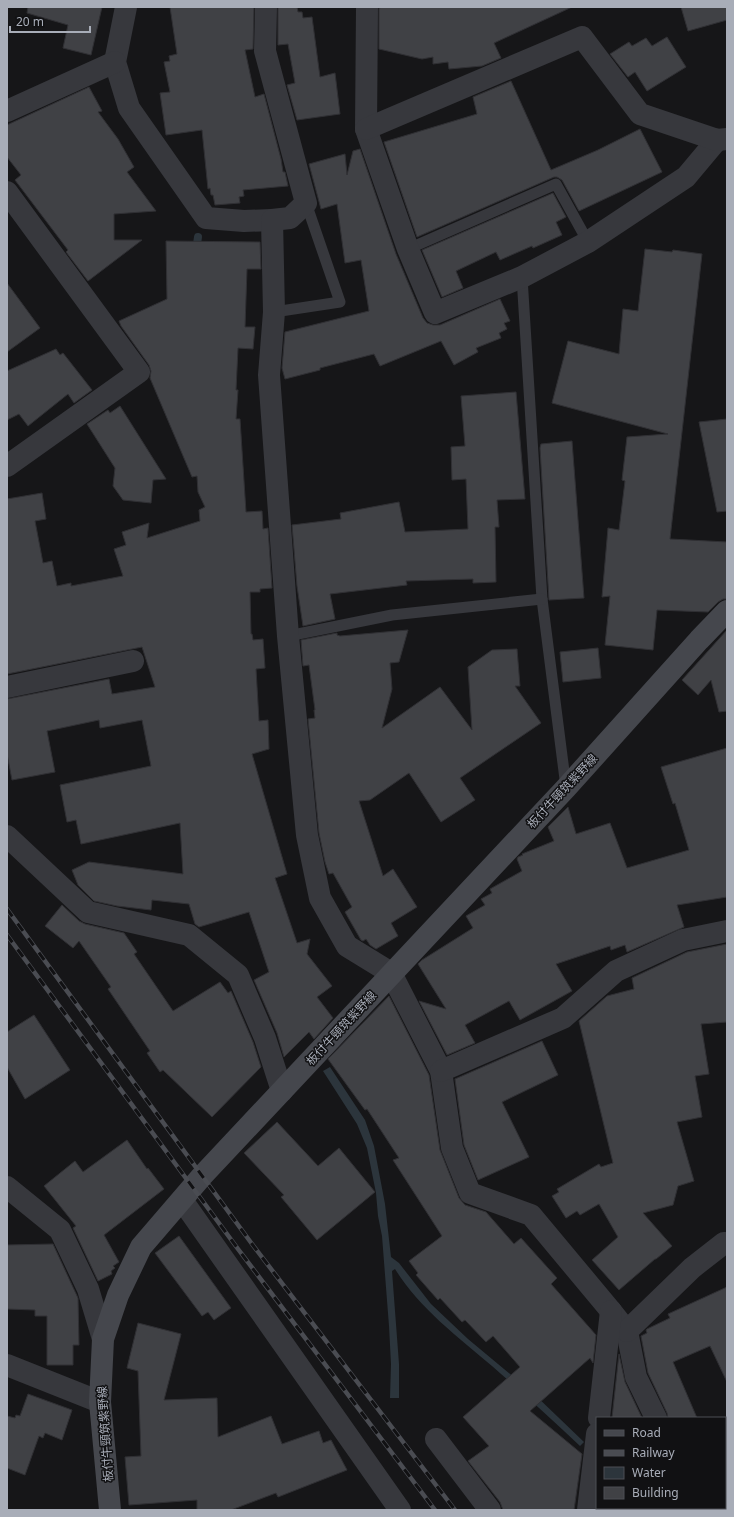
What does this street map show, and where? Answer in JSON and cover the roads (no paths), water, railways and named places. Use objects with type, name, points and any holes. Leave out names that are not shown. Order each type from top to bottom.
[{"type":"main road","name":"板付牛頸筑紫野線","points":[[110,1510],[100,1402],[103,1339],[118,1295],[141,1247],[202,1176],[566,788],[699,640],[727,612]]},
{"type":"street","points":[[126,7],[115,62],[129,108],[206,218],[244,221],[290,218],[306,203],[265,51],[266,7]]},
{"type":"street","points":[[366,129],[582,37],[640,114],[722,140],[686,177],[588,242],[522,277],[435,313],[408,249],[366,129],[367,7]]},
{"type":"street","points":[[7,110],[115,62]]},
{"type":"street","points":[[7,192],[140,372],[7,466]]},
{"type":"street","points":[[272,220],[274,312],[269,375],[288,636],[307,834],[320,898],[347,946],[391,973],[441,1071],[452,1148],[470,1193],[531,1216],[611,1311],[627,1331],[636,1377],[656,1417]]},
{"type":"street","points":[[7,686],[133,661]]},
{"type":"street","points":[[7,836],[88,912],[189,935],[238,976],[265,1038],[282,1091]]},
{"type":"street","points":[[441,1071],[563,1018],[616,971],[682,940],[727,931]]},
{"type":"street","points":[[7,1187],[60,1230],[88,1289],[103,1339]]},
{"type":"street","points":[[182,1200],[400,1510]]},
{"type":"street","points":[[627,1331],[692,1268],[724,1243]]},
{"type":"street","points":[[599,1417],[611,1311]]},
{"type":"street","points":[[7,1365],[100,1402]]},
{"type":"street","points":[[436,1439],[490,1510]]},
{"type":"street","points":[[588,1510],[596,1442]]},
{"type":"lane","points":[[408,249],[556,184],[588,242]]},
{"type":"lane","points":[[274,312],[340,302],[306,203]]},
{"type":"lane","points":[[522,277],[542,600],[566,788]]},
{"type":"lane","points":[[288,636],[392,615],[542,600]]},
{"type":"water","points":[[330,1067],[365,1120],[374,1146],[385,1204],[391,1257],[399,1263],[431,1304],[468,1339],[533,1393],[584,1442],[580,1446],[427,1309],[395,1269],[392,1271],[399,1364],[399,1398],[390,1398],[391,1364],[389,1326],[382,1236],[376,1193],[367,1148],[357,1124],[323,1071]]},
{"type":"waterway","points":[[197,244],[198,237]]},
{"type":"railway","points":[[7,909],[252,1244],[455,1510]]},
{"type":"railway","points":[[7,935],[238,1249],[435,1510]]}]
